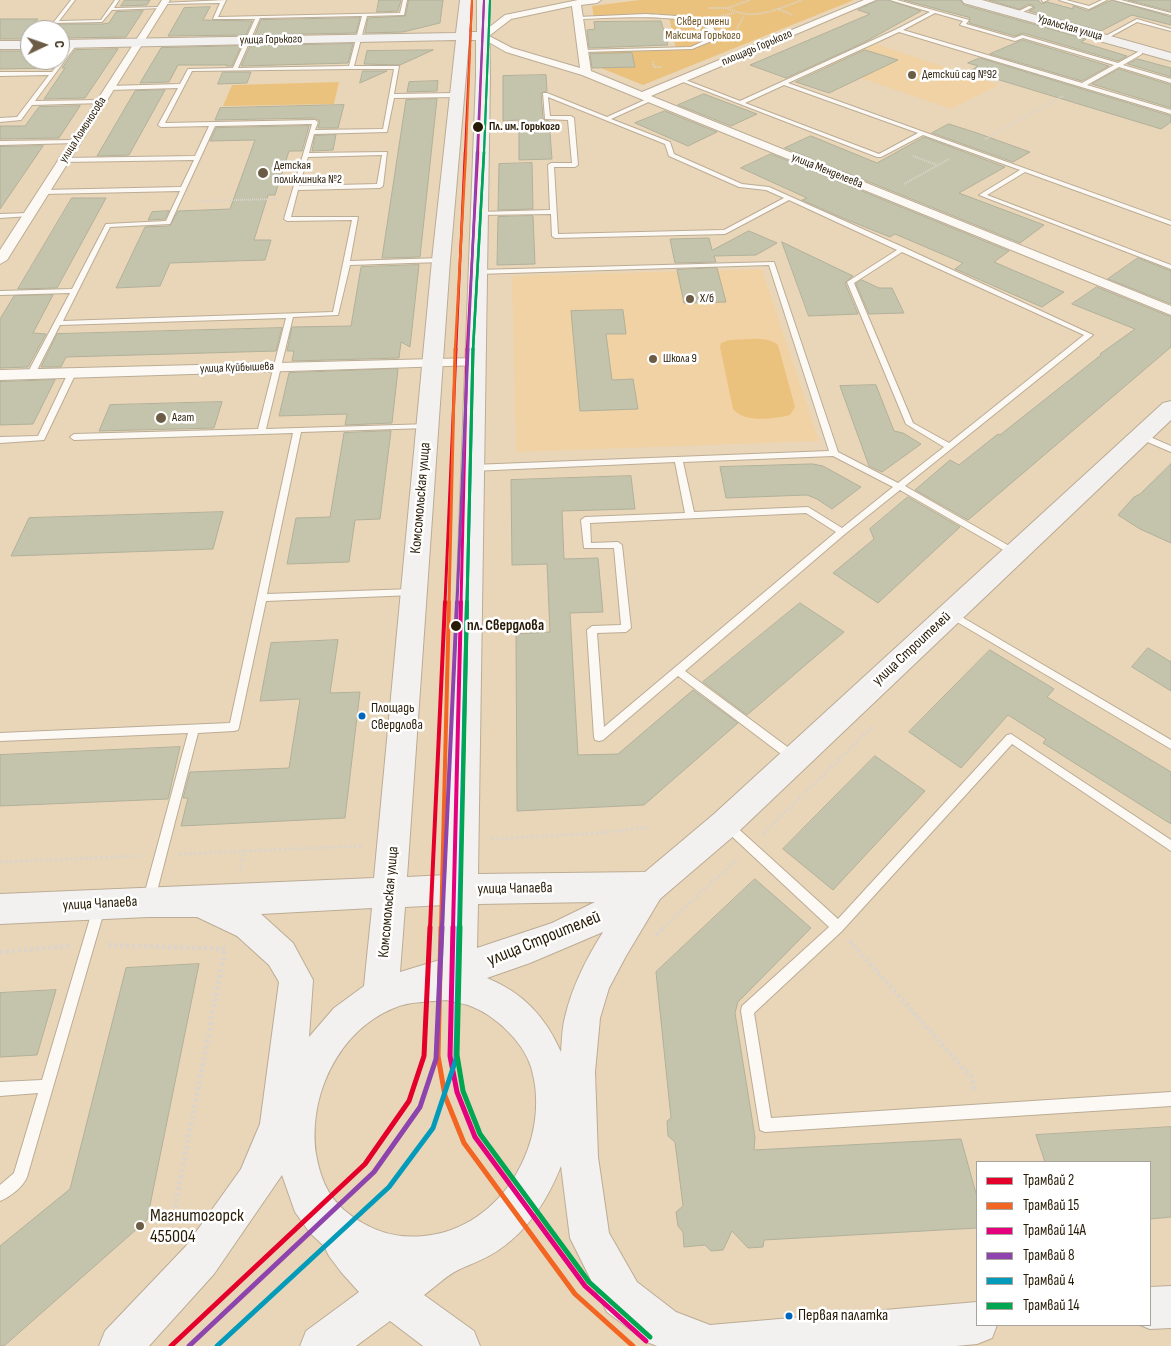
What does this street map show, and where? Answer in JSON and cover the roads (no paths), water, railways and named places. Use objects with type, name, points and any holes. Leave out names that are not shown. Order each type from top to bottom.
[{"type":"main road","name":"Комсомольская улица","points":[[459,978],[484,77],[472,36],[466,0]]},
{"type":"main road","name":"Комсомольская улица","points":[[392,992],[389,893],[456,95],[483,0]]},
{"type":"main road","name":"Уральская улица","points":[[968,0],[1171,57]]},
{"type":"main road","name":"улица Горького","points":[[70,44],[472,36]]},
{"type":"main road","points":[[0,45],[20,44]]},
{"type":"main road","name":"улица Строителей","points":[[459,978],[577,928],[614,910],[651,887],[725,824],[1171,408]]},
{"type":"main road","name":"улица Строителей","points":[[566,1083],[582,1018],[594,981],[651,887]]},
{"type":"main road","name":"улица Чапаева","points":[[0,909],[148,902],[200,902],[461,889],[651,887]]},
{"type":"main road","name":"улица Чапаева","points":[[200,902],[249,924],[281,954],[296,980],[302,1009],[306,1044],[306,1076]]},
{"type":"main road","points":[[459,1346],[429,1326],[390,1295],[362,1267],[310,1198],[302,1180],[294,1144],[295,1120],[299,1097],[306,1076],[320,1051],[339,1026],[366,1004],[392,992],[446,983],[459,978],[507,1006],[522,1019],[538,1041],[552,1075],[566,1083]]},
{"type":"main road","points":[[254,1184],[279,1125],[292,1027],[296,980]]},
{"type":"main road","points":[[321,1346],[444,1255],[474,1243],[495,1229],[515,1209],[532,1186],[546,1158],[566,1083]]},
{"type":"main road","points":[[566,1083],[579,1157],[590,1238]]},
{"type":"main road","points":[[120,1346],[200,1260],[254,1184],[295,1120]]},
{"type":"main road","points":[[552,1134],[590,1238],[622,1296],[662,1327],[710,1346],[976,1323]]},
{"type":"main road","points":[[333,1229],[371,1252],[387,1256],[411,1259],[444,1255]]},
{"type":"main road","points":[[1151,1308],[1171,1307]]},
{"type":"street","points":[[472,36],[508,17],[576,2],[595,0]]},
{"type":"street","name":"площадь Горького","points":[[647,98],[681,80],[872,0]]},
{"type":"street","points":[[576,2],[586,73]]},
{"type":"street","name":"улица Ломоносова","points":[[0,260],[163,4]]},
{"type":"street","name":"улица Менделеева","points":[[472,36],[509,50],[586,73],[1171,311]]},
{"type":"street","name":"улица Куйбышева","points":[[0,375],[475,362]]},
{"type":"lane","points":[[73,0],[55,22],[102,21],[117,0]]},
{"type":"lane","points":[[224,1],[215,18],[402,14],[405,0]]},
{"type":"lane","points":[[892,0],[967,21],[962,24],[1015,40],[1022,36],[1171,80]]},
{"type":"lane","points":[[1061,0],[1089,8],[1105,0]]},
{"type":"lane","points":[[1116,0],[1171,14]]},
{"type":"lane","points":[[111,8],[224,1]]},
{"type":"lane","points":[[1016,13],[1031,7]]},
{"type":"lane","points":[[742,102],[900,30],[934,12]]},
{"type":"lane","points":[[351,68],[365,15]]},
{"type":"lane","points":[[235,69],[258,17]]},
{"type":"lane","points":[[578,18],[686,18],[710,27],[714,33],[712,39],[692,48],[583,51]]},
{"type":"lane","points":[[1104,38],[1137,20],[1171,30]]},
{"type":"lane","points":[[900,30],[1171,112]]},
{"type":"lane","points":[[0,120],[19,119],[75,44]]},
{"type":"lane","points":[[1083,85],[1140,53]]},
{"type":"lane","points":[[58,323],[336,314],[356,218],[287,219],[306,155],[312,132],[315,122],[161,125],[190,70],[397,67],[385,131],[312,132]]},
{"type":"lane","points":[[0,74],[53,73]]},
{"type":"lane","points":[[681,80],[879,156],[923,133]]},
{"type":"lane","points":[[784,83],[1171,223]]},
{"type":"lane","points":[[109,88],[181,86]]},
{"type":"lane","points":[[788,198],[725,232],[555,236],[551,166],[575,165],[571,118],[548,118],[545,94],[668,143],[671,155],[741,186],[767,188],[1089,335],[842,532],[599,737],[592,630],[626,628],[618,545],[587,546],[585,520],[808,510],[842,532]]},
{"type":"lane","points":[[392,96],[456,95]]},
{"type":"lane","points":[[608,118],[647,98]]},
{"type":"lane","points":[[31,103],[101,102]]},
{"type":"lane","points":[[31,374],[108,225],[168,224],[213,124]]},
{"type":"lane","points":[[1,145],[75,142]]},
{"type":"lane","points":[[296,188],[380,186],[385,153],[306,155]]},
{"type":"lane","points":[[63,160],[198,158]]},
{"type":"lane","points":[[1024,170],[982,195],[1169,264]]},
{"type":"lane","points":[[43,192],[183,189]]},
{"type":"lane","points":[[479,214],[553,212]]},
{"type":"lane","points":[[0,216],[28,215]]},
{"type":"lane","points":[[903,249],[850,282],[910,424],[949,446]]},
{"type":"lane","points":[[347,263],[441,260]]},
{"type":"lane","points":[[478,272],[772,263],[834,453]]},
{"type":"lane","points":[[0,293],[75,291]]},
{"type":"lane","points":[[262,431],[290,316]]},
{"type":"lane","points":[[0,440],[41,438],[72,373]]},
{"type":"lane","points":[[74,437],[427,426]]},
{"type":"lane","points":[[0,737],[234,727],[298,430]]},
{"type":"lane","points":[[1141,436],[1171,449]]},
{"type":"lane","points":[[472,468],[834,453],[900,487],[1015,553]]},
{"type":"lane","points":[[679,460],[690,515]]},
{"type":"lane","points":[[262,598],[414,592]]},
{"type":"lane","points":[[950,614],[1171,745]]},
{"type":"lane","points":[[678,671],[795,758]]},
{"type":"lane","points":[[148,902],[194,729]]},
{"type":"lane","points":[[1171,846],[1011,738],[838,927],[747,1011],[765,1124],[1171,1099]]},
{"type":"lane","points":[[725,824],[838,927]]},
{"type":"lane","points":[[0,1194],[20,1178],[100,904]]},
{"type":"lane","points":[[0,1089],[46,1086]]},
{"type":"tram line","name":"2","points":[[171,1346],[365,1164],[409,1101],[424,1056],[472,0]]},
{"type":"tram line","name":"15","points":[[472,0],[470,77],[455,345],[438,1056],[445,1096],[464,1143],[575,1294],[633,1346]]},
{"type":"tram line","name":"14А","points":[[484,0],[482,77],[467,345],[450,1056],[457,1092],[475,1137],[585,1286],[646,1341]]},
{"type":"tram line","name":"4","points":[[217,1346],[389,1187],[433,1128],[456,1059],[473,345],[488,78],[490,0]]},
{"type":"tram line","name":"14","points":[[490,0],[488,78],[473,345],[457,1055],[463,1091],[480,1134],[589,1282],[650,1337]]},
{"type":"tram line","name":"8","points":[[189,1346],[374,1172],[420,1107],[436,1059],[484,1]]},
{"type":"place","name":"Детский сад №92","points":[[912,75]]},
{"type":"place","name":"Пл. им. Горького","points":[[478,127]]},
{"type":"place","name":"Детская поликлиника №2","points":[[263,173]]},
{"type":"place","name":"Х/б","points":[[690,299]]},
{"type":"place","name":"Школа 9","points":[[653,359]]},
{"type":"place","name":"Агат","points":[[161,418]]},
{"type":"place","name":"пл. Свердлова","points":[[456,626]]},
{"type":"place","name":"Площадь Свердлова","points":[[362,716]]},
{"type":"place","name":"Магнитогорск 455004","points":[[140,1226]]},
{"type":"place","name":"Первая палатка","points":[[789,1316]]},
{"type":"park label","name":"Сквер имени Максима Горького","points":[[703,29]]}]
